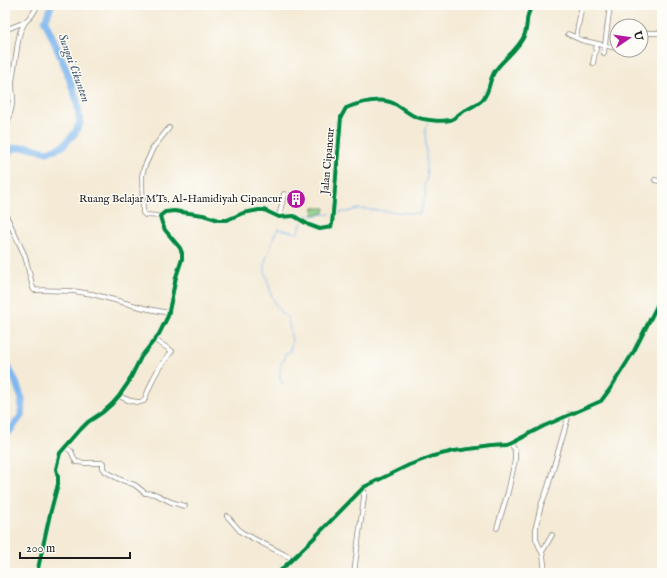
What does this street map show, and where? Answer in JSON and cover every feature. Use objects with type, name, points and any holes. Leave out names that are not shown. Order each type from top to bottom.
[{"type":"street","points":[[5,131],[13,99],[12,82],[20,32],[25,22],[32,15],[38,5]]},
{"type":"street","name":"Jalan Cipancur","points":[[160,216],[165,212],[174,211],[227,220],[243,213],[264,210],[280,217],[294,216],[309,225],[320,229],[331,227],[341,117],[346,108],[368,102],[390,102],[400,106],[413,116],[419,118],[452,120],[484,99],[494,72],[506,57],[519,45],[524,37],[526,30],[526,18],[533,5]]},
{"type":"street","points":[[576,37],[582,5]]},
{"type":"street","points":[[604,53],[610,5]]},
{"type":"street","points":[[5,30],[25,22]]},
{"type":"street","points":[[649,33],[662,33]]},
{"type":"street","points":[[568,34],[581,40],[609,47]]},
{"type":"street","points":[[593,63],[597,44]]},
{"type":"street","points":[[37,573],[58,484],[56,469],[60,453],[88,422],[104,412],[120,396],[141,357],[155,340],[165,324],[169,313],[176,277],[182,259],[182,253],[180,248],[165,230],[160,216],[145,215],[143,213],[142,176],[153,148],[170,128]]},
{"type":"street","points":[[655,180],[662,182]]},
{"type":"street","points":[[280,217],[284,194]]},
{"type":"street","points":[[5,213],[25,256],[34,290],[73,291],[92,294],[169,313]]},
{"type":"street","points":[[278,573],[364,487],[409,465],[433,456],[454,450],[506,445],[569,414],[600,401],[610,389],[634,351],[662,296]]},
{"type":"street","points":[[120,396],[129,401],[144,401],[157,372],[172,351],[155,340]]},
{"type":"street","points":[[545,573],[544,558],[536,539],[536,526],[569,414]]},
{"type":"street","points":[[497,528],[508,492],[515,460],[515,451],[511,443]]},
{"type":"street","points":[[65,447],[71,451],[76,462],[104,463],[105,471],[119,479],[135,484],[145,493],[155,494],[171,502],[185,506]]},
{"type":"street","points":[[354,573],[364,487]]},
{"type":"street","points":[[227,516],[241,532],[293,559]]},
{"type":"street","points":[[542,552],[552,535]]},
{"type":"green space","points":[[314,208],[325,208],[324,213],[313,215]]},
{"type":"waterway","name":"Sungai Cikunten","points":[[5,153],[15,148],[30,147],[47,152],[63,146],[74,134],[80,123],[77,101],[66,69],[45,21],[52,5]]},
{"type":"waterway","points":[[468,107],[481,99],[486,89]]},
{"type":"waterway","points":[[334,213],[362,209],[420,214],[426,193],[424,186],[427,177],[425,128],[428,122]]},
{"type":"waterway","points":[[303,219],[306,216],[330,214]]},
{"type":"waterway","points":[[283,385],[280,376],[282,361],[284,360],[285,354],[290,352],[292,341],[288,318],[281,313],[271,294],[265,271],[265,264],[274,236],[278,229],[298,233],[302,222]]},
{"type":"waterway","name":"Sungai Cikunten","points":[[5,362],[15,380],[22,399],[21,416],[9,432],[5,434]]},
{"type":"cycle path","points":[[37,573],[58,484],[56,469],[60,453],[88,422],[103,412],[119,396],[128,383],[141,357],[159,334],[168,316],[176,277],[182,259],[182,253],[180,248],[165,230],[160,216],[165,212],[174,211],[203,215],[219,220],[227,220],[243,213],[264,210],[279,217],[294,216],[309,225],[320,229],[331,227],[341,117],[346,108],[356,104],[385,101],[394,103],[422,119],[442,121],[453,119],[479,103],[485,96],[495,71],[518,46],[524,36],[528,13],[533,5]]},
{"type":"cycle path","points":[[278,573],[364,487],[409,465],[433,456],[454,451],[506,445],[544,426],[601,401],[634,351],[662,296]]},
{"type":"place","name":"Ruang Belajar MTs. Al-Hamidiyah Cipancur","points":[[296,199]]}]
